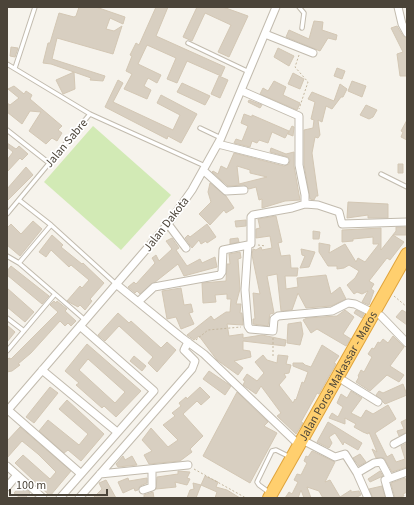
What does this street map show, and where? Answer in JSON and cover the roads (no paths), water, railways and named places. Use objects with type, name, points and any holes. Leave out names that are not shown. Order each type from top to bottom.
[{"type":"highway","name":"Jalan Poros Makassar - Maros","points":[[272,496],[291,458],[303,444],[344,381],[407,254]]},
{"type":"highway","name":"Jalan Poros Makassar - Maros","points":[[272,496],[377,315],[392,295],[407,269]]},
{"type":"street","name":"Jalan Dakota","points":[[8,410],[168,224],[205,169],[220,141],[242,91],[276,7]]},
{"type":"street","points":[[398,7],[402,24],[407,33]]},
{"type":"street","points":[[265,34],[313,53]]},
{"type":"street","points":[[242,91],[298,114],[300,121],[299,168],[303,181],[305,204]]},
{"type":"street","points":[[220,141],[285,161]]},
{"type":"street","points":[[205,169],[226,191],[244,190]]},
{"type":"street","points":[[407,222],[342,224],[339,212],[318,205],[305,204],[252,216],[245,295],[248,326],[252,329],[273,331],[274,319],[278,316],[332,311],[348,303],[377,315],[407,342]]},
{"type":"street","points":[[168,224],[186,248]]},
{"type":"street","points":[[139,301],[154,287],[220,275],[222,272],[223,250],[249,244]]},
{"type":"street","points":[[116,284],[204,354],[303,444],[335,457],[345,454],[357,473],[368,498]]},
{"type":"street","points":[[60,498],[116,432],[152,394],[153,390],[82,323]]},
{"type":"street","points":[[79,498],[192,369],[195,361],[184,350],[190,343]]},
{"type":"street","points":[[42,370],[116,432]]},
{"type":"street","points":[[344,381],[378,402]]},
{"type":"street","points":[[8,410],[80,473]]},
{"type":"street","points":[[394,444],[407,437]]},
{"type":"street","points":[[357,473],[374,463],[381,462],[389,477]]},
{"type":"street","points":[[100,474],[152,470],[188,465]]},
{"type":"street","points":[[7,466],[44,498]]},
{"type":"street","points":[[142,490],[152,487],[152,470]]},
{"type":"street","points":[[390,498],[385,480],[389,477],[407,472]]},
{"type":"street","points":[[7,487],[17,475]]},
{"type":"lane","points":[[15,68],[35,7]]},
{"type":"lane","points":[[299,7],[304,13],[302,28]]},
{"type":"lane","points":[[188,43],[250,72]]},
{"type":"lane","points":[[7,64],[90,114]]},
{"type":"lane","name":"Jalan Sabre","points":[[7,214],[90,114],[205,169]]},
{"type":"lane","points":[[200,128],[220,141]]},
{"type":"lane","points":[[7,130],[49,164]]},
{"type":"lane","points":[[7,138],[11,133]]},
{"type":"lane","points":[[381,174],[407,187]]},
{"type":"lane","points":[[19,200],[51,226],[116,284]]},
{"type":"lane","points":[[19,263],[51,226]]},
{"type":"lane","points":[[7,256],[19,263],[55,294],[82,323]]},
{"type":"lane","points":[[7,351],[55,294]]},
{"type":"lane","points":[[7,318],[24,332]]},
{"type":"lane","points":[[272,496],[257,482],[272,451],[276,450],[291,458]]}]
